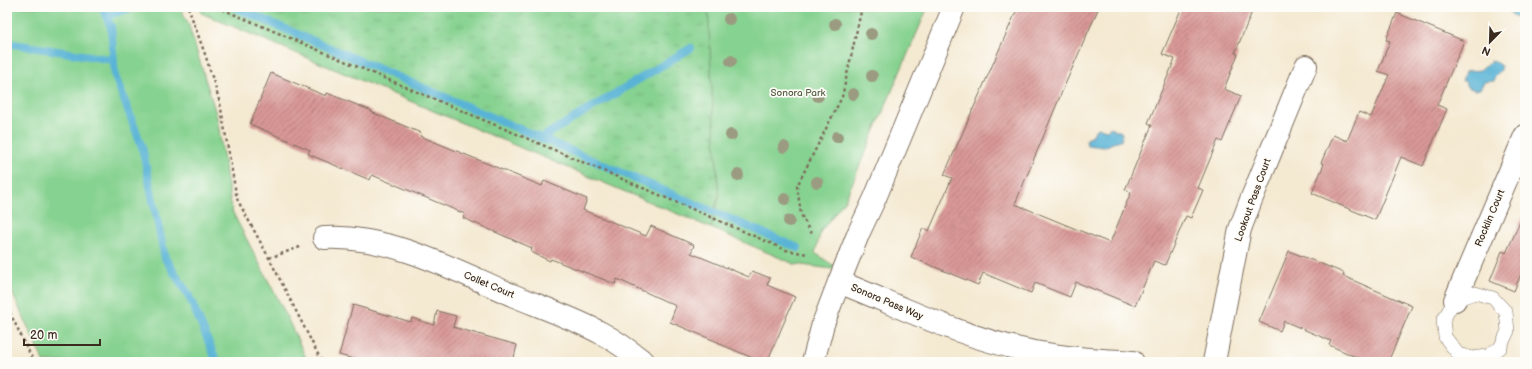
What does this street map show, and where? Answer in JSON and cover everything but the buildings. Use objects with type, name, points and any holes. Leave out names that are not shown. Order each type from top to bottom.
[{"type":"street","name":"Sonora Pass Way","points":[[954,7],[839,282],[954,330],[998,344],[1031,352],[1069,357],[1133,362]]},
{"type":"street","name":"Lookout Pass Court","points":[[1214,362],[1240,229],[1306,66]]},
{"type":"street","name":"Rocklin Court","points":[[1455,300],[1525,136]]},
{"type":"street","name":"Collet Court","points":[[324,238],[363,240],[425,257],[602,334],[644,362]]},
{"type":"street","points":[[813,362],[823,324],[839,282]]},
{"type":"lane","points":[[1475,292],[1493,298],[1506,312],[1508,331],[1500,348],[1488,356],[1483,357],[1472,358],[1458,354],[1445,337],[1443,320],[1455,300],[1475,292]]},
{"type":"path","points":[[188,7],[206,57],[220,103],[236,199],[269,258],[322,362]]},
{"type":"path","points":[[217,7],[356,67],[630,181],[786,250],[807,254]]},
{"type":"path","points":[[812,233],[810,232],[801,214],[797,186],[842,97],[862,7]]},
{"type":"path","points":[[269,258],[324,238]]},
{"type":"path","points":[[7,307],[34,362]]},
{"type":"green space","points":[[7,7],[180,7],[188,23],[217,117],[232,211],[283,309],[308,362],[44,362],[9,286],[7,274]]},
{"type":"green space","points":[[199,7],[857,7],[718,197],[711,228],[201,13]]},
{"type":"green space","name":"Sonora Park","points":[[708,7],[928,7],[845,200],[821,231],[815,253],[840,270],[794,264],[711,228],[719,197]]},
{"type":"water","points":[[1508,7],[1525,7],[1525,17],[1514,16],[1509,12]]},
{"type":"water","points":[[1491,61],[1501,66],[1501,70],[1495,76],[1494,81],[1484,82],[1480,89],[1475,90],[1467,87],[1465,81],[1462,81],[1465,72],[1480,70]]},
{"type":"water","points":[[1111,127],[1122,133],[1122,139],[1104,147],[1087,145],[1086,141],[1088,137],[1093,135],[1095,130],[1099,128],[1107,130]]},
{"type":"waterway","points":[[102,7],[111,27],[115,76],[142,147],[165,258],[189,296],[217,362]]},
{"type":"waterway","points":[[106,16],[133,7]]},
{"type":"waterway","points":[[234,7],[798,248]]},
{"type":"waterway","points":[[7,43],[114,60]]},
{"type":"waterway","points":[[541,138],[691,48]]}]
